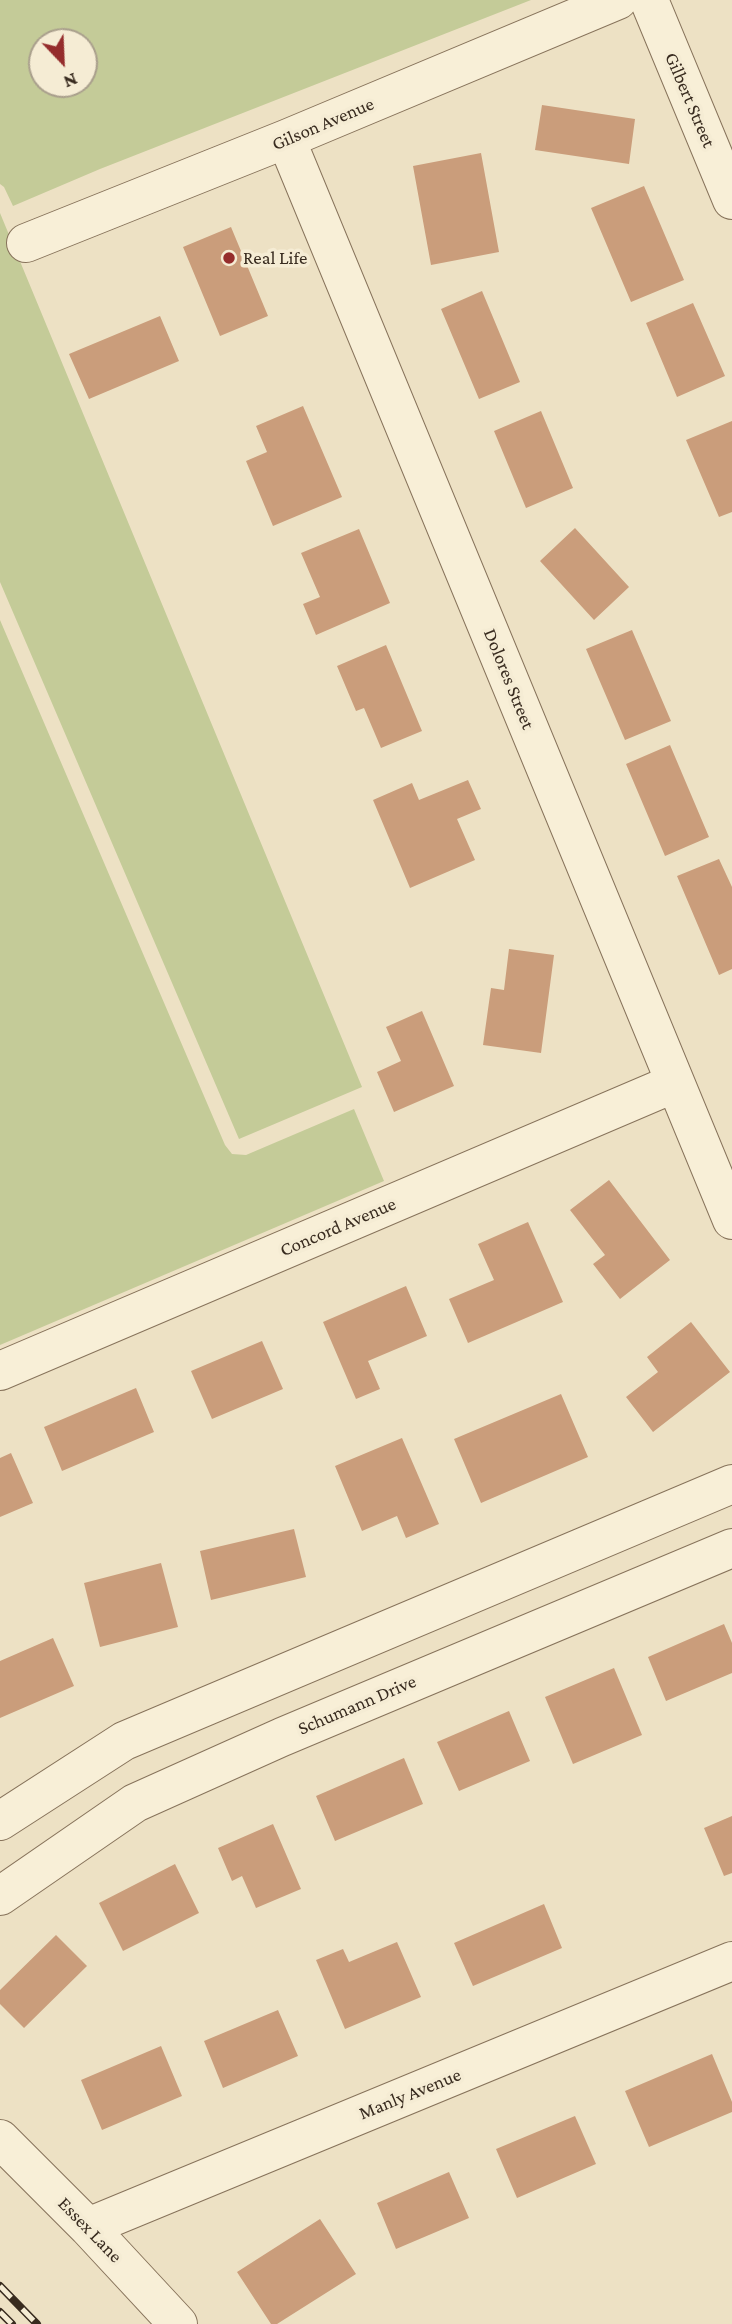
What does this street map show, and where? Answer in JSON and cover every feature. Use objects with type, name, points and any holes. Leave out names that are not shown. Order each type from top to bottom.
[{"type":"street","name":"Gilson Avenue","points":[[26,243],[286,139],[618,0]]},
{"type":"street","name":"Gilbert Street","points":[[649,0],[732,200]]},
{"type":"street","name":"Dolores Street","points":[[286,139],[732,1220]]},
{"type":"street","name":"Concord Avenue","points":[[0,1371],[675,1083]]},
{"type":"street","points":[[0,1821],[124,1741],[732,1484]]},
{"type":"street","name":"Schumann Drive","points":[[0,1896],[151,1796],[282,1737],[732,1548]]},
{"type":"street","points":[[468,1596],[493,1648]]},
{"type":"street","points":[[124,1741],[151,1796]]},
{"type":"street","name":"Manly Avenue","points":[[88,2227],[732,1961]]},
{"type":"street","name":"Essex Lane","points":[[0,2139],[88,2227],[178,2324]]},
{"type":"green space","points":[[0,0],[531,0],[100,169],[13,206],[0,184]]},
{"type":"green space","points":[[0,213],[362,1087],[239,1139],[0,582]]},
{"type":"green space","points":[[0,620],[225,1145],[232,1154],[246,1155],[354,1109],[384,1181],[0,1345]]},
{"type":"building","points":[[542,105],[635,119],[629,164],[535,150]]},
{"type":"building","points":[[481,153],[499,252],[431,265],[413,166]]},
{"type":"building","points":[[644,186],[684,280],[631,302],[591,208]]},
{"type":"building","points":[[231,227],[268,316],[220,336],[183,247]]},
{"type":"building","points":[[482,291],[520,382],[479,399],[441,309]]},
{"type":"building","points":[[693,303],[725,376],[677,397],[646,323]]},
{"type":"building","points":[[160,316],[179,361],[89,399],[69,354]]},
{"type":"building","points":[[303,406],[342,497],[273,526],[246,461],[267,452],[256,426]]},
{"type":"building","points":[[541,411],[573,488],[526,508],[494,431]]},
{"type":"building","points":[[732,421],[732,512],[719,517],[686,440]]},
{"type":"building","points":[[575,528],[629,587],[594,620],[540,561]]},
{"type":"building","points":[[359,529],[390,603],[316,635],[303,604],[320,597],[301,553]]},
{"type":"building","points":[[632,630],[671,721],[625,740],[586,649]]},
{"type":"building","points":[[386,645],[422,731],[381,748],[364,708],[356,711],[337,666]]},
{"type":"building","points":[[670,745],[709,837],[665,856],[626,764]]},
{"type":"building","points":[[468,780],[481,809],[457,819],[475,860],[410,888],[373,800],[412,783],[419,800]]},
{"type":"building","points":[[719,859],[732,887],[732,969],[719,975],[677,876]]},
{"type":"building","points":[[509,949],[554,955],[541,1053],[483,1045],[491,988],[504,990]]},
{"type":"building","points":[[422,1011],[454,1086],[394,1112],[377,1072],[401,1061],[386,1027]]},
{"type":"building","points":[[609,1180],[670,1260],[620,1299],[593,1264],[605,1255],[570,1210]]},
{"type":"building","points":[[528,1222],[563,1302],[468,1343],[449,1299],[494,1280],[478,1244]]},
{"type":"building","points":[[406,1286],[427,1336],[368,1361],[380,1389],[356,1399],[323,1322]]},
{"type":"building","points":[[691,1322],[730,1372],[653,1432],[626,1397],[658,1372],[647,1357]]},
{"type":"building","points":[[262,1341],[283,1389],[212,1419],[191,1371]]},
{"type":"building","points":[[136,1388],[154,1432],[62,1471],[44,1427]]},
{"type":"building","points":[[561,1394],[588,1457],[481,1503],[454,1439]]},
{"type":"building","points":[[402,1438],[439,1524],[406,1538],[397,1516],[362,1531],[335,1466]]},
{"type":"building","points":[[11,1453],[33,1503],[0,1517],[0,1458]]},
{"type":"building","points":[[294,1529],[306,1577],[211,1600],[200,1551]]},
{"type":"building","points":[[161,1563],[178,1627],[100,1647],[84,1583]]},
{"type":"building","points":[[724,1624],[732,1643],[732,1673],[666,1701],[648,1657]]},
{"type":"building","points":[[53,1638],[74,1686],[0,1718],[0,1661]]},
{"type":"building","points":[[614,1668],[642,1735],[573,1764],[545,1697]]},
{"type":"building","points":[[509,1711],[530,1761],[459,1791],[437,1742]]},
{"type":"building","points":[[404,1758],[423,1804],[335,1841],[316,1796]]},
{"type":"building","points":[[732,1816],[732,1873],[724,1876],[704,1828]]},
{"type":"building","points":[[273,1824],[301,1889],[256,1908],[242,1876],[232,1881],[218,1848]]},
{"type":"building","points":[[175,1864],[199,1913],[123,1951],[99,1903]]},
{"type":"building","points":[[544,1904],[562,1948],[473,1986],[454,1943]]},
{"type":"building","points":[[56,1935],[87,1966],[24,2028],[0,2004],[0,1990]]},
{"type":"building","points":[[397,1942],[421,1997],[345,2029],[316,1960],[343,1949],[349,1962]]},
{"type":"building","points":[[278,2010],[298,2056],[223,2088],[204,2041]]},
{"type":"building","points":[[161,2046],[182,2096],[102,2130],[81,2080]]},
{"type":"building","points":[[712,2054],[732,2102],[732,2112],[649,2147],[625,2091]]},
{"type":"building","points":[[575,2116],[596,2164],[517,2198],[496,2149]]},
{"type":"building","points":[[449,2172],[469,2218],[396,2249],[377,2203]]},
{"type":"building","points":[[320,2219],[356,2274],[277,2324],[271,2324],[237,2272]]},
{"type":"railway","points":[[0,2286],[37,2324]]},
{"type":"railway","points":[[0,2312],[12,2324]]},
{"type":"place","name":"Real Life","points":[[229,258]]}]
